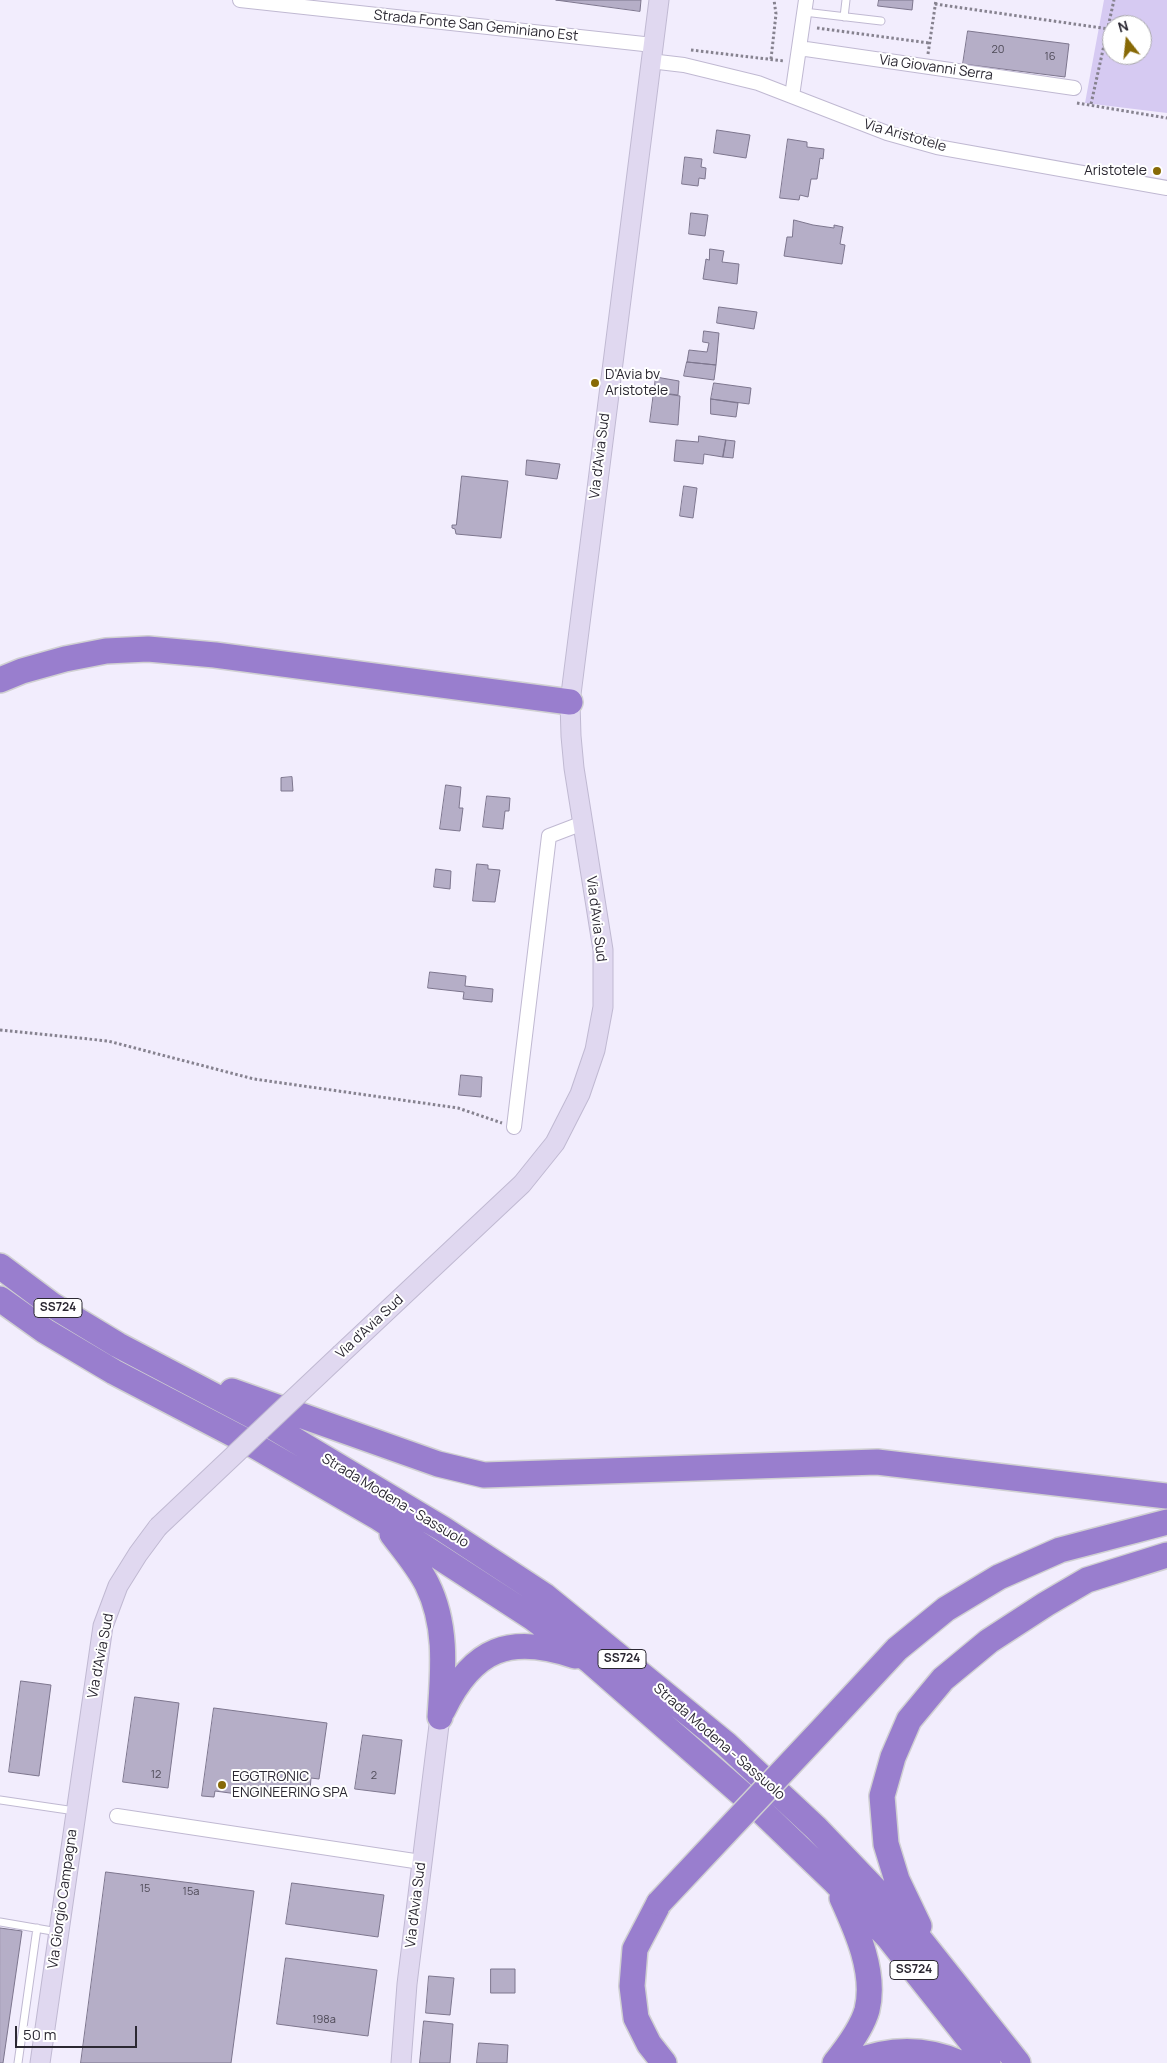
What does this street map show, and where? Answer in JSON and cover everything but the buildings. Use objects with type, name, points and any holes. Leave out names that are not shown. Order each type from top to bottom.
[{"type":"highway","points":[[0,680],[22,671],[65,659],[106,651],[148,649],[216,655],[570,702]]},
{"type":"highway","name":"SS724","points":[[0,1266],[52,1304],[118,1345]]},
{"type":"highway","name":"Strada Modena - Sassuolo","points":[[0,1299],[45,1331],[114,1372],[215,1425],[379,1518],[533,1618],[590,1661],[759,1808],[835,1882],[888,1937],[988,2063]]},
{"type":"highway","points":[[118,1345],[223,1388],[420,1458],[484,1475],[876,1462],[1167,1496]]},
{"type":"highway","name":"Strada Modena - Sassuolo","points":[[118,1345],[268,1424],[443,1528],[545,1596],[726,1744],[816,1828],[906,1922],[931,1951],[1018,2063]]},
{"type":"highway","points":[[379,1518],[413,1561],[428,1585],[437,1610],[442,1637],[443,1666],[440,1717]]},
{"type":"highway","points":[[664,2063],[649,2044],[636,2018],[632,1986],[635,1949],[659,1903],[897,1649],[946,1609],[999,1577],[1060,1550],[1164,1524]]},
{"type":"highway","points":[[931,1951],[897,1880],[886,1844],[882,1796],[892,1757],[909,1720],[944,1680],[989,1641],[1046,1604],[1088,1580],[1167,1555]]},
{"type":"highway","points":[[440,1717],[453,1690],[466,1672],[487,1655],[509,1646],[534,1646],[555,1650],[590,1661]]},
{"type":"highway","points":[[835,1882],[854,1925],[861,1947],[866,1965],[869,1991],[866,2010],[846,2050],[835,2063]]},
{"type":"highway","points":[[853,2063],[869,2056],[916,2051],[942,2055],[960,2063]]},
{"type":"street","name":"Strada Fonte San Geminiano Est","points":[[240,0],[651,54]]},
{"type":"street","name":"Via d'Avia Sud","points":[[76,1811],[104,1626],[118,1586],[138,1554],[158,1527],[522,1184],[555,1143],[580,1094],[595,1050],[602,1008],[603,950],[570,736],[570,702],[659,0]]},
{"type":"street","points":[[792,96],[805,6]]},
{"type":"street","name":"Via Giovanni Serra","points":[[799,48],[1074,88]]},
{"type":"street","name":"Via Aristotele","points":[[651,54],[684,65],[758,83],[887,133],[937,148],[1167,188]]},
{"type":"street","points":[[514,1128],[549,836],[583,823]]},
{"type":"street","name":"Via d'Avia Sud","points":[[401,2063],[407,1984],[440,1717]]},
{"type":"street","name":"Via Giorgio Campagna","points":[[40,2063],[76,1811]]},
{"type":"street","points":[[116,1816],[421,1862]]},
{"type":"lane","points":[[844,17],[846,0]]},
{"type":"lane","points":[[805,6],[844,17],[881,21]]},
{"type":"lane","name":"Via Giorgio Campagna","points":[[0,1800],[76,1811]]},
{"type":"lane","points":[[0,1922],[58,1932]]},
{"type":"lane","points":[[18,2063],[37,1928]]},
{"type":"path","points":[[771,59],[776,14],[774,0]]},
{"type":"path","points":[[1111,15],[1114,0]]},
{"type":"path","points":[[926,66],[935,2],[1102,28]]},
{"type":"path","points":[[1091,104],[1102,58]]},
{"type":"path","points":[[0,1030],[108,1041],[254,1079],[458,1108],[514,1128]]},
{"type":"shaded area","points":[[1104,0],[1167,0],[1167,113],[1085,103]]},
{"type":"place","name":"Aristotele","points":[[1157,171]]},
{"type":"place","name":"D'Avia bv Aristotele","points":[[595,383]]},
{"type":"place","name":"EGGTRONIC ENGINEERING SPA","points":[[222,1785]]}]
